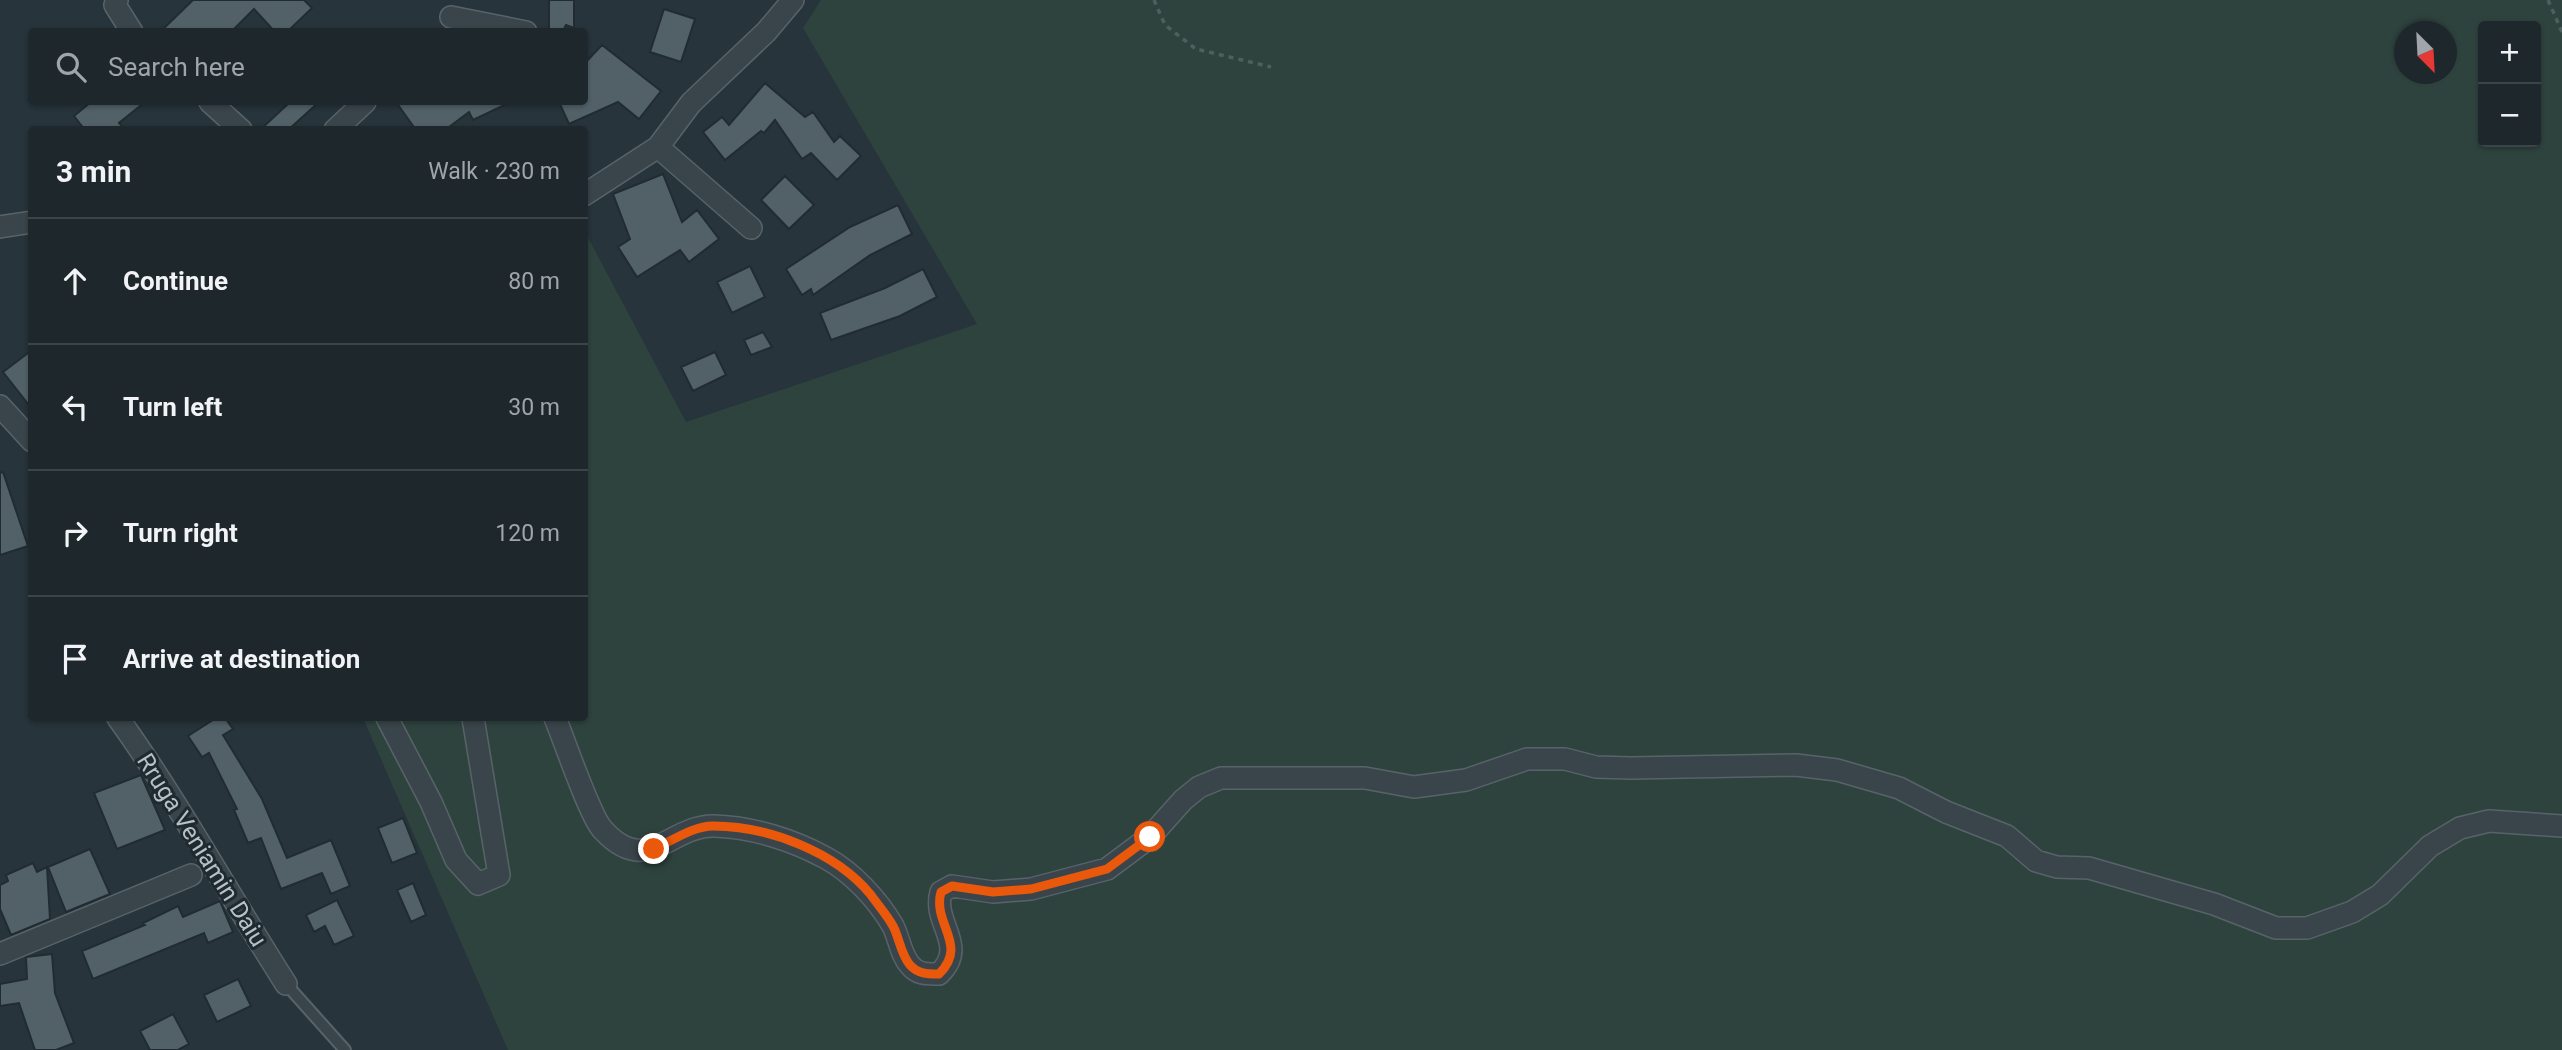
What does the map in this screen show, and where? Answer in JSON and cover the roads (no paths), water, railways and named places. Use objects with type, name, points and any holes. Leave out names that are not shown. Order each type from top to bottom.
[{"type":"street","points":[[117,0],[115,5],[129,28]]},
{"type":"street","points":[[588,192],[658,146],[707,85],[766,32],[793,0]]},
{"type":"street","points":[[448,16],[506,28]]},
{"type":"street","points":[[213,105],[237,126]]},
{"type":"street","points":[[338,126],[362,105]]},
{"type":"street","points":[[658,146],[751,228]]},
{"type":"street","points":[[0,227],[28,223]]},
{"type":"street","points":[[0,406],[28,437]]},
{"type":"street","name":"Rruga Veniamin Daiu","points":[[120,721],[169,790],[226,890],[286,984]]},
{"type":"street","points":[[389,721],[431,802],[456,860],[478,884],[499,875],[473,721]]},
{"type":"street","points":[[556,721],[601,829],[621,845],[640,852],[654,849],[697,829],[713,826],[755,832],[797,844],[829,859],[869,893],[893,926],[909,964],[922,974],[939,974],[950,963],[952,948],[937,904],[941,892],[952,886],[993,892],[1031,889],[1107,869],[1150,837],[1182,800],[1199,787],[1222,778],[1365,778],[1414,787],[1466,780],[1527,759],[1565,760],[1596,766],[1631,768],[1796,765],[1837,770],[1899,788],[1946,812],[2007,836],[2036,861],[2057,867],[2089,868],[2214,904],[2276,928],[2307,928],[2352,912],[2380,895],[2430,846],[2459,828],[2489,821],[2562,826]]},
{"type":"street","points":[[0,954],[191,875]]},
{"type":"lane","points":[[286,984],[345,1050]]}]
